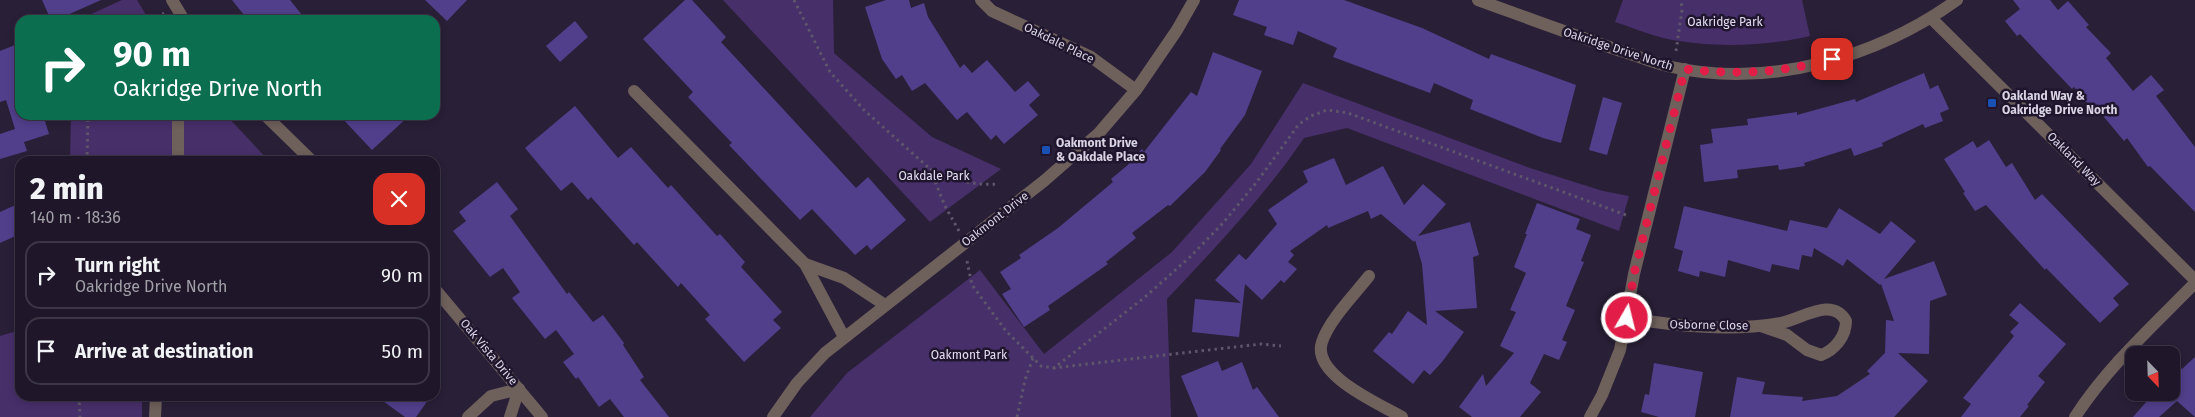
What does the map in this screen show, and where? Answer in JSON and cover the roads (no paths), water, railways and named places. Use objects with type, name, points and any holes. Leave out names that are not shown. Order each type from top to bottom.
[{"type":"street","points":[[172,0],[181,15]]},
{"type":"street","name":"Oakdale Place","points":[[981,0],[992,11],[1091,57],[1136,90]]},
{"type":"street","name":"Oakmont Drive","points":[[774,417],[783,400],[810,368],[844,337],[1062,167],[1099,133],[1136,90],[1178,30],[1194,0]]},
{"type":"street","name":"Oakridge Drive North","points":[[1478,0],[1584,39],[1672,67],[1738,73],[1801,67],[1866,49],[1899,35],[1931,18],[1957,0]]},
{"type":"street","name":"Oakland Way","points":[[1931,18],[2195,282]]},
{"type":"street","points":[[1590,417],[1612,373],[1627,318],[1634,274],[1685,69]]},
{"type":"street","points":[[634,91],[805,264],[844,337]]},
{"type":"street","points":[[178,120],[178,156]]},
{"type":"street","points":[[270,120],[307,156]]},
{"type":"street","points":[[805,264],[844,278],[885,305]]},
{"type":"street","points":[[1369,276],[1328,330],[1321,345],[1321,352],[1328,368],[1342,382],[1402,417]]},
{"type":"street","points":[[2075,417],[2093,390],[2120,359],[2195,282]]},
{"type":"street","name":"Oak Vista Drive","points":[[440,295],[542,417]]},
{"type":"street","name":"Osborne Close","points":[[1627,318],[1682,325],[1761,326],[1783,322],[1831,308],[1841,312],[1846,321],[1843,334],[1836,345],[1821,355],[1807,350],[1787,335],[1761,326]]},
{"type":"street","points":[[468,417],[491,396],[519,389]]},
{"type":"street","points":[[510,417],[519,389]]},
{"type":"street","points":[[155,417],[156,401]]},
{"type":"place","name":"Oakland Way & Oakridge Drive North","points":[[1992,103]]},
{"type":"place","name":"Oakmont Drive & Oakdale Place","points":[[1046,150]]},
{"type":"park label","name":"Oakridge Park","points":[[1725,22]]},
{"type":"park label","name":"Oakdale Park","points":[[934,176]]},
{"type":"park label","name":"Oakmont Park","points":[[969,355]]}]
